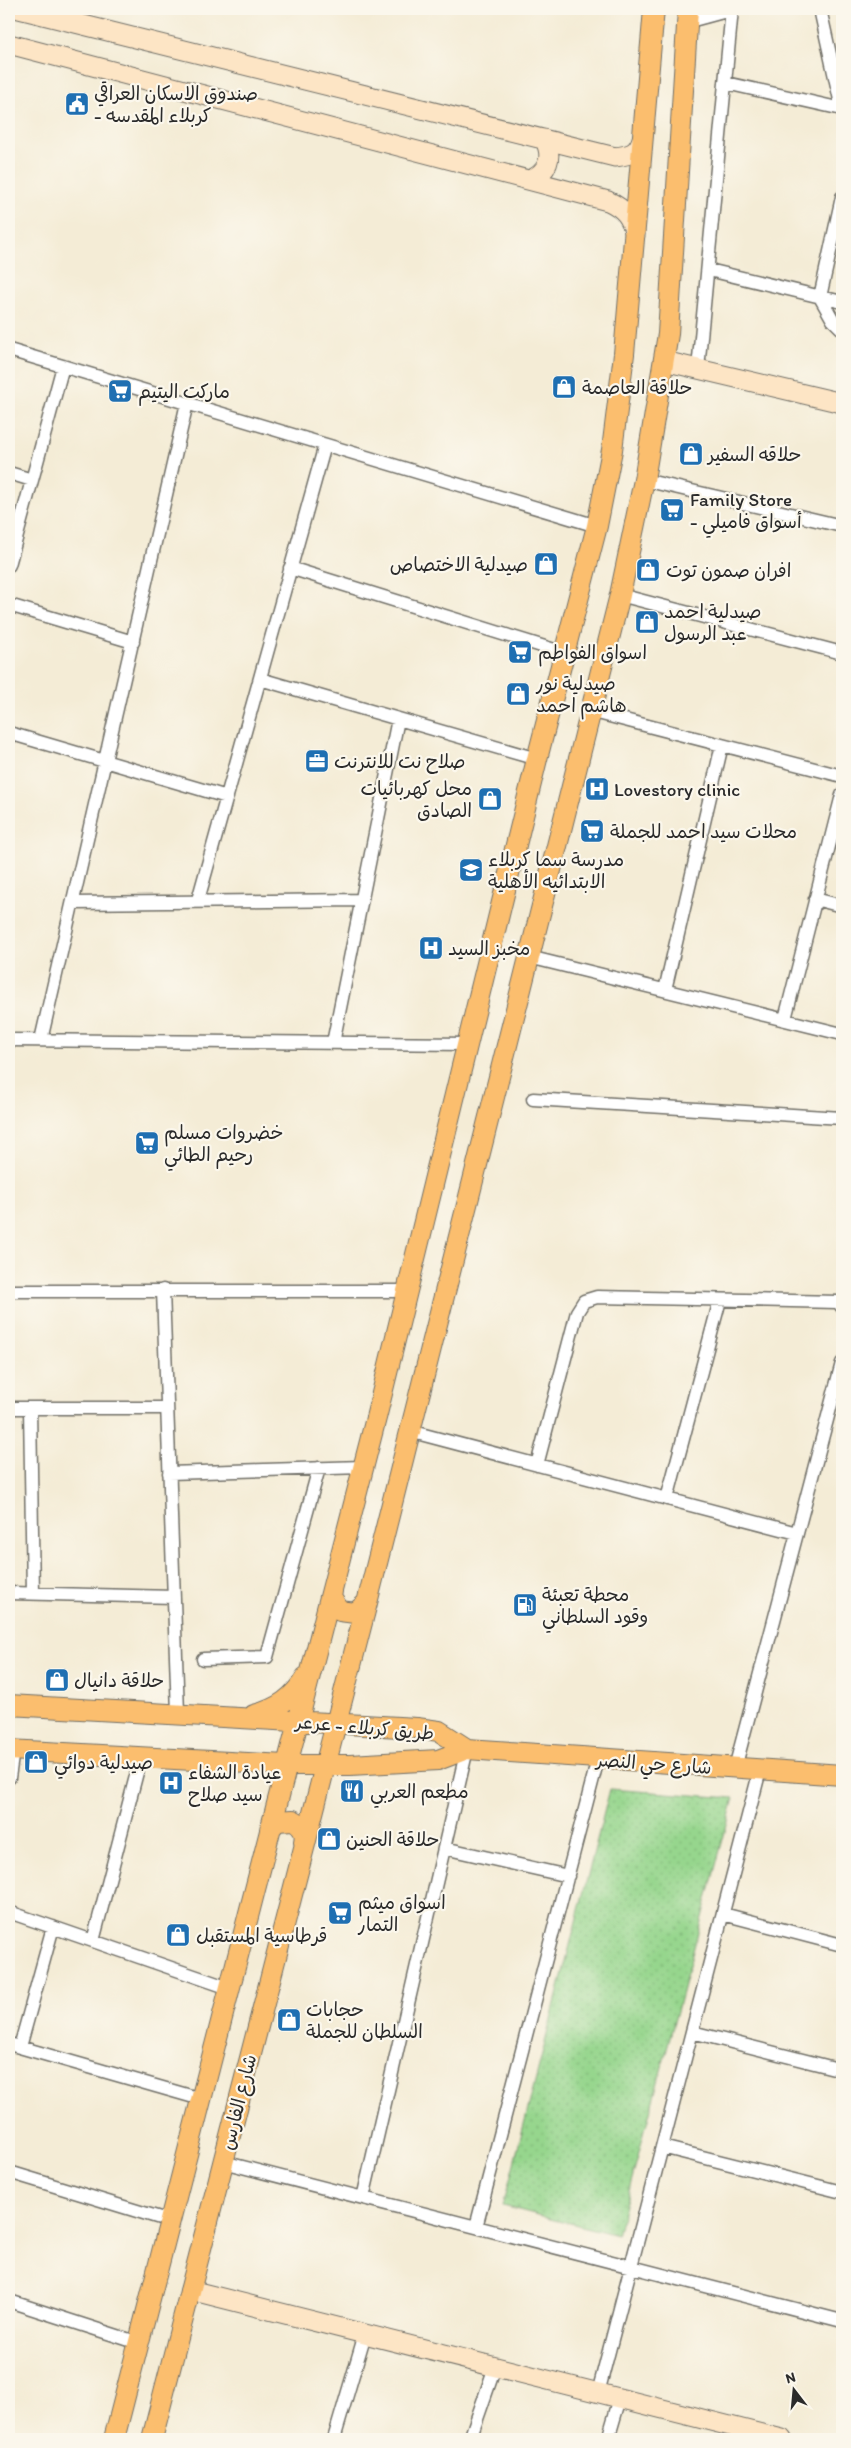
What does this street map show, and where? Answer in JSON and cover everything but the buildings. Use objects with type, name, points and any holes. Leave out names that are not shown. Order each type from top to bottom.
[{"type":"main road","points":[[19,9],[615,157],[634,154],[639,149],[642,139]]},
{"type":"main road","name":"شارع الفارس","points":[[114,2439],[364,1467],[537,759],[597,526],[612,450],[624,354],[654,9]]},
{"type":"main road","name":"شارع الفارس","points":[[152,2439],[367,1603],[620,595],[644,480],[664,361],[671,290],[687,15]]},
{"type":"main road","points":[[9,44],[608,201],[621,207],[629,216],[635,236]]},
{"type":"main road","points":[[530,180],[538,177],[548,163],[548,146],[544,139]]},
{"type":"main road","points":[[664,361],[842,404]]},
{"type":"main road","points":[[332,1591],[331,1598],[334,1606],[347,1614],[355,1613],[367,1603]]},
{"type":"main road","points":[[243,1718],[272,1709],[287,1700],[300,1687],[312,1667]]},
{"type":"main road","name":"طريق كربلاء - عرعر","points":[[9,1705],[336,1722],[439,1731],[467,1749]]},
{"type":"main road","name":"شارع حي النصر","points":[[467,1749],[842,1775]]},
{"type":"main road","name":"طريق كربلاء - عرعر","points":[[11,1750],[286,1765],[324,1765],[401,1764],[438,1760],[467,1749]]},
{"type":"main road","points":[[247,1763],[261,1769],[268,1779],[274,1793],[275,1808]]},
{"type":"main road","points":[[270,1829],[277,1821],[293,1820],[304,1831],[304,1842]]},
{"type":"main road","points":[[190,2290],[782,2439]]},
{"type":"street","points":[[687,15],[733,9],[698,369]]},
{"type":"street","points":[[726,83],[842,109],[837,61],[820,9]]},
{"type":"street","points":[[842,197],[820,297],[833,320],[842,329]]},
{"type":"street","points":[[709,270],[842,302]]},
{"type":"street","points":[[9,350],[597,526]]},
{"type":"street","points":[[9,565],[63,366]]},
{"type":"street","points":[[42,1040],[187,403]]},
{"type":"street","points":[[198,900],[325,445]]},
{"type":"street","points":[[9,474],[32,480]]},
{"type":"street","points":[[644,480],[842,526]]},
{"type":"street","points":[[290,568],[564,653]]},
{"type":"street","points":[[620,595],[842,653]]},
{"type":"street","points":[[9,605],[132,642]]},
{"type":"street","points":[[260,679],[537,759]]},
{"type":"street","points":[[590,711],[842,776]]},
{"type":"street","points":[[333,1043],[398,718]]},
{"type":"street","points":[[9,733],[226,797]]},
{"type":"street","points":[[665,990],[722,746]]},
{"type":"street","points":[[785,1019],[842,795]]},
{"type":"street","points":[[816,899],[842,906]]},
{"type":"street","points":[[73,903],[198,900],[361,900]]},
{"type":"street","points":[[529,957],[842,1034]]},
{"type":"street","points":[[9,1040],[468,1044]]},
{"type":"street","points":[[533,1099],[842,1118]]},
{"type":"street","points":[[163,1290],[178,1713]]},
{"type":"street","points":[[9,1291],[407,1291]]},
{"type":"street","points":[[537,1465],[577,1312],[584,1301],[597,1297],[838,1302],[842,1307]]},
{"type":"street","points":[[667,1499],[720,1300]]},
{"type":"street","points":[[735,1768],[842,1363]]},
{"type":"street","points":[[9,1408],[167,1408]]},
{"type":"street","points":[[30,1408],[33,1594]]},
{"type":"street","points":[[409,1431],[797,1533]]},
{"type":"street","points":[[169,1473],[364,1467]]},
{"type":"street","points":[[203,1659],[267,1657],[319,1468]]},
{"type":"street","points":[[9,1593],[174,1597]]},
{"type":"street","points":[[363,2198],[467,1749]]},
{"type":"street","points":[[9,1778],[11,1750]]},
{"type":"street","points":[[93,1941],[141,1757]]},
{"type":"street","points":[[476,2227],[598,1759]]},
{"type":"street","points":[[598,2393],[760,1770]]},
{"type":"street","points":[[444,1848],[568,1876]]},
{"type":"street","points":[[9,1912],[229,1988]]},
{"type":"street","points":[[722,1914],[842,1945]]},
{"type":"street","points":[[53,1927],[14,2046],[201,2099]]},
{"type":"street","points":[[692,2032],[842,2070]]},
{"type":"street","points":[[662,2147],[842,2192]]},
{"type":"street","points":[[223,2162],[842,2321]]},
{"type":"street","points":[[9,2172],[170,2221]]},
{"type":"street","points":[[9,2301],[139,2343]]},
{"type":"street","points":[[334,2439],[365,2334]]},
{"type":"street","points":[[470,2439],[494,2367]]},
{"type":"street","points":[[608,2439],[620,2398]]},
{"type":"green space","points":[[610,1789],[734,1798],[617,2235],[503,2206]]},
{"type":"place","name":"صندوق الاسكان العراقي - كربلاء المقدسه","points":[[77,104]]},
{"type":"place","name":"حلاقة العاصمة","points":[[564,387]]},
{"type":"place","name":"ماركت اليتيم","points":[[120,391]]},
{"type":"place","name":"حلاقه السفير","points":[[691,454]]},
{"type":"place","name":"Family Store - أسواق فاميلي","points":[[672,510]]},
{"type":"place","name":"صيدلية الاختصاص","points":[[546,564]]},
{"type":"place","name":"افران صمون توت","points":[[648,570]]},
{"type":"place","name":"صيدلية احمد عبد الرسول","points":[[647,622]]},
{"type":"place","name":"اسواق الفواطم","points":[[520,652]]},
{"type":"place","name":"صيدلية نور هاشم احمد","points":[[518,694]]},
{"type":"place","name":"صلاح نت للانترنت","points":[[317,761]]},
{"type":"place","name":"Lovestory clinic","points":[[597,789]]},
{"type":"place","name":"محل كهربائيات الصادق","points":[[490,799]]},
{"type":"place","name":"محلات سيد احمد للجملة","points":[[592,831]]},
{"type":"place","name":"مدرسة سما كربلاء الابتدائيه الأهلية","points":[[471,870]]},
{"type":"place","name":"مخبز السيد","points":[[431,948]]},
{"type":"place","name":"خضروات مسلم رحيم الطائي","points":[[147,1143]]},
{"type":"place","name":"محطة تعبئة وقود السلطاني","points":[[525,1605]]},
{"type":"place","name":"حلاقة دانيال","points":[[57,1680]]},
{"type":"place","name":"صيدلية دوائي","points":[[36,1762]]},
{"type":"place","name":"عيادة الشفاء سيد صلاح","points":[[171,1783]]},
{"type":"place","name":"مطعم العربي","points":[[352,1791]]},
{"type":"place","name":"حلاقة الحنين","points":[[329,1839]]},
{"type":"place","name":"اسواق ميثم التمار","points":[[340,1913]]},
{"type":"place","name":"قرطاسية المستقبل","points":[[178,1935]]},
{"type":"place","name":"حجابات السلطان للجملة","points":[[289,2020]]}]
